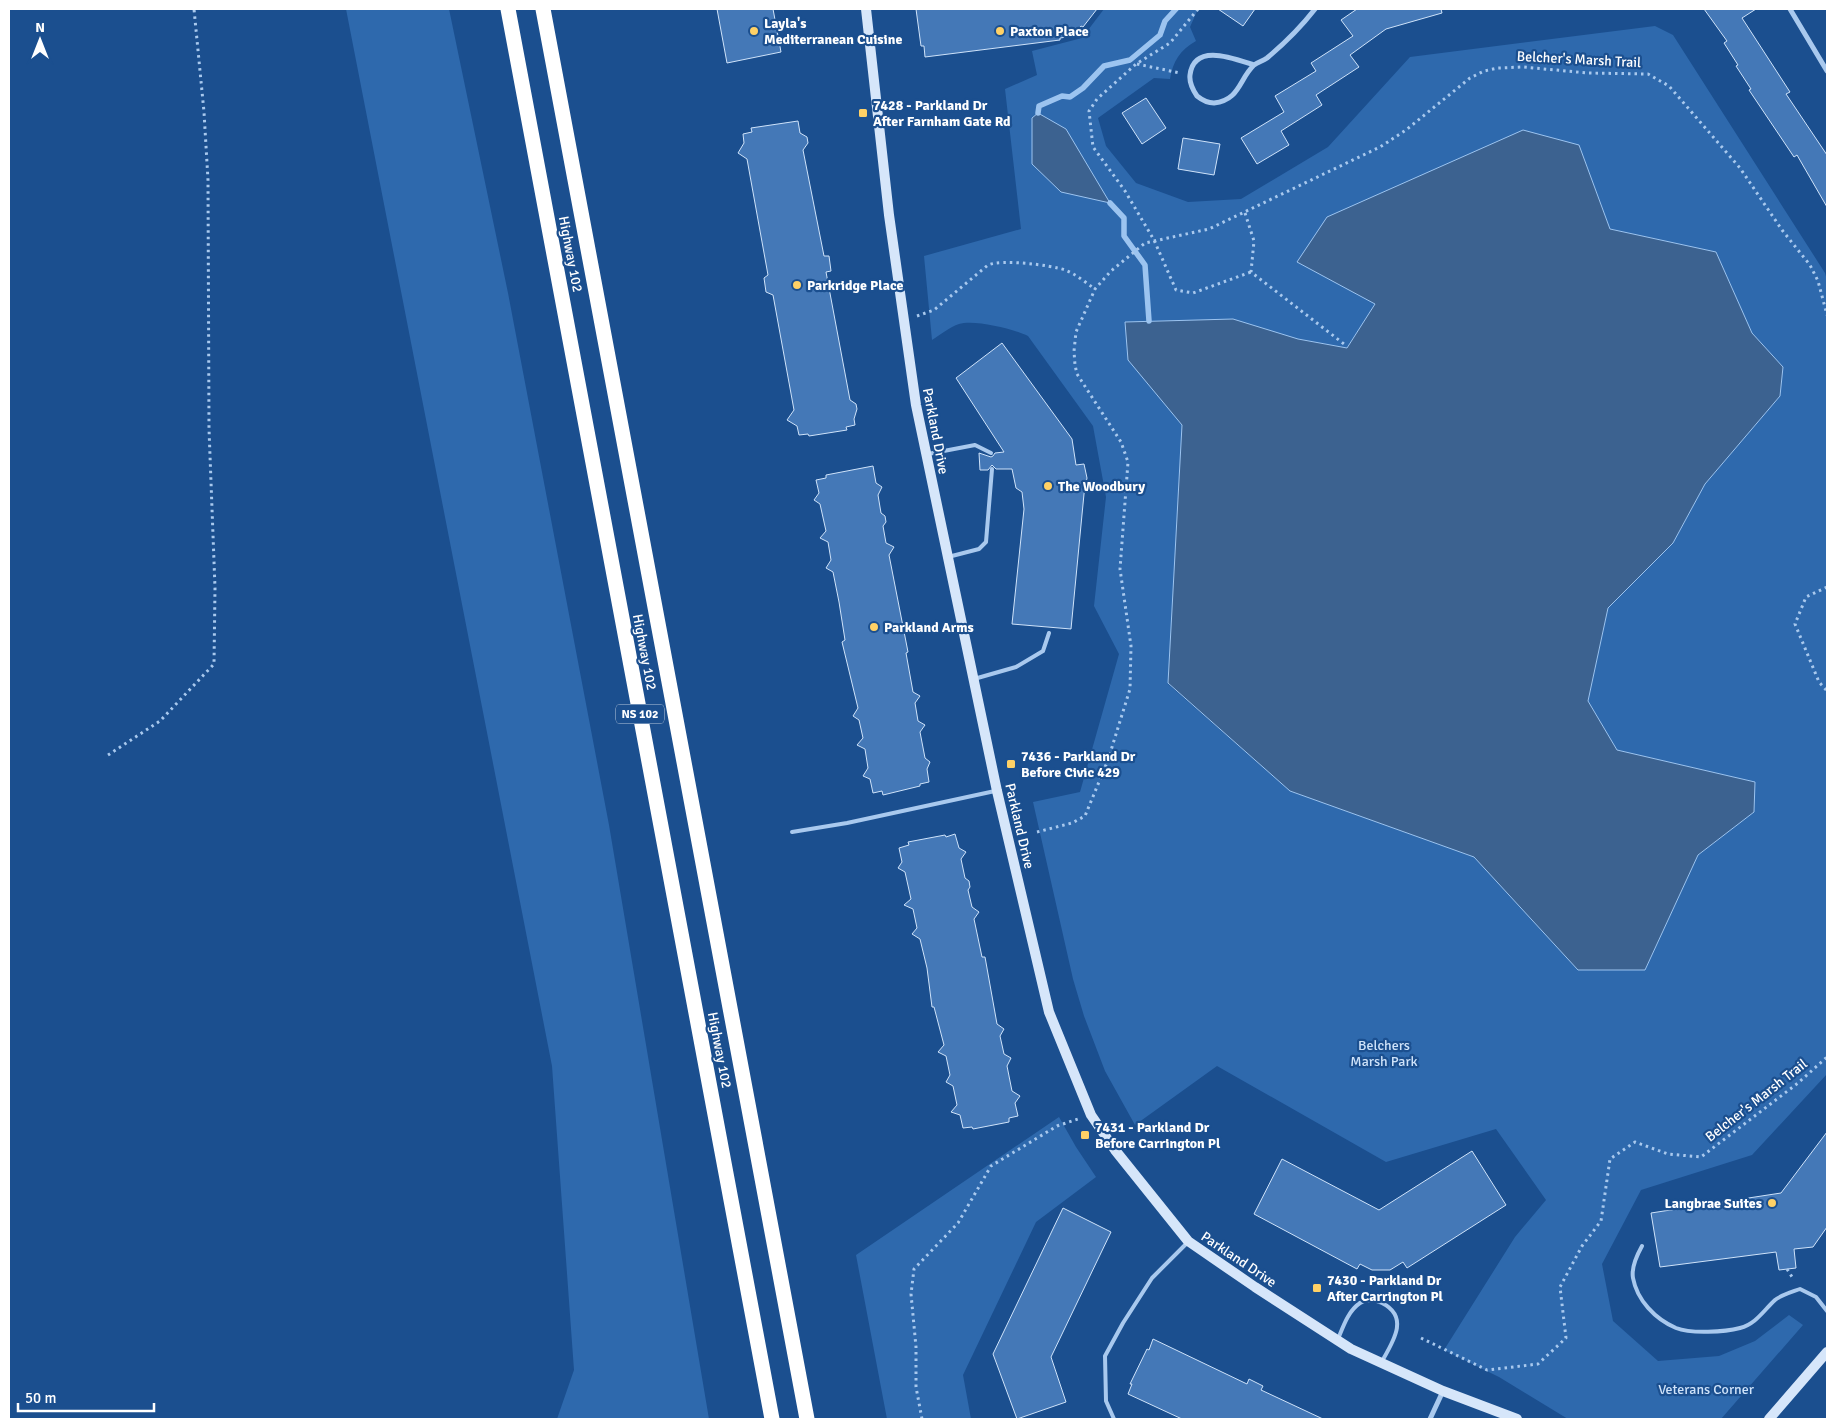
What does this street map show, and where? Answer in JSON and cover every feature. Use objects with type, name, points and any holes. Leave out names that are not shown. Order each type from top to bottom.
[{"type":"highway","name":"Highway 102","points":[[508,9],[772,1419]]},
{"type":"highway","name":"Highway 102","points":[[543,9],[807,1419]]},
{"type":"street","name":"Parkland Drive","points":[[866,9],[889,215],[916,405],[997,791],[1049,1012],[1091,1115],[1115,1150],[1188,1241],[1351,1349],[1443,1391],[1517,1419]]},
{"type":"street","points":[[1254,65],[1211,54],[1200,58],[1193,66],[1190,74],[1190,83],[1200,99],[1211,103],[1222,102],[1231,97],[1254,65],[1264,60],[1288,40],[1315,9]]},
{"type":"street","points":[[1790,9],[1827,71]]},
{"type":"street","points":[[1769,1419],[1827,1352]]},
{"type":"street","points":[[1430,1419],[1443,1391]]},
{"type":"lane","points":[[926,454],[975,445],[991,453]]},
{"type":"lane","points":[[948,557],[979,549],[986,542],[992,469]]},
{"type":"lane","points":[[974,680],[1016,667],[1043,651],[1049,633]]},
{"type":"lane","points":[[792,832],[846,823],[997,791]]},
{"type":"lane","points":[[1114,1419],[1106,1401],[1105,1356],[1123,1323],[1152,1278],[1188,1241]]},
{"type":"lane","points":[[1642,1246],[1635,1259],[1632,1277],[1642,1301],[1658,1317],[1677,1328],[1709,1332],[1742,1328],[1760,1317],[1776,1299],[1800,1289],[1816,1297],[1827,1311]]},
{"type":"lane","points":[[1338,1340],[1349,1315],[1361,1302],[1376,1300],[1391,1307],[1398,1321],[1395,1340],[1382,1362]]},
{"type":"path","points":[[108,756],[160,721],[214,664],[215,588],[208,429],[208,180],[204,112],[194,9]]},
{"type":"path","points":[[1198,9],[1170,43],[1136,64],[1097,99],[1089,111],[1093,147],[1125,191],[1154,240],[1176,290],[1192,293],[1251,272]]},
{"type":"path","points":[[1136,64],[1190,74]]},
{"type":"path","name":"Belcher's Marsh Trail","points":[[1037,832],[1072,823],[1084,816],[1108,760],[1130,690],[1131,646],[1120,569],[1128,462],[1121,442],[1082,382],[1074,366],[1074,352],[1076,332],[1095,288],[1110,271],[1145,243],[1209,229],[1380,146],[1406,130],[1470,78],[1484,71],[1498,68],[1523,67],[1588,73],[1648,74],[1669,86],[1740,168],[1782,230],[1810,264],[1818,281],[1827,315]]},
{"type":"path","points":[[1245,213],[1254,241],[1251,272]]},
{"type":"path","points":[[904,322],[934,310],[994,262],[1031,264],[1065,270],[1095,288]]},
{"type":"path","points":[[1251,272],[1344,344]]},
{"type":"path","points":[[1827,587],[1806,597],[1795,624],[1819,682],[1827,691]]},
{"type":"path","name":"Belcher's Marsh Trail","points":[[1421,1338],[1487,1370],[1538,1364],[1566,1338],[1560,1287],[1582,1246],[1601,1221],[1610,1159],[1635,1142],[1668,1154],[1701,1157],[1798,1084],[1827,1057]]},
{"type":"path","points":[[922,1419],[916,1387],[916,1347],[911,1294],[914,1269],[958,1223],[991,1166],[1057,1126],[1091,1115]]},
{"type":"green space","points":[[346,9],[449,9],[508,293],[609,825],[709,1419],[557,1419],[574,1370],[552,1066]]},
{"type":"green space","points":[[1104,9],[1198,9],[1190,27],[1196,41],[1178,57],[1170,79],[1154,78],[1098,118],[1106,146],[1136,183],[1188,202],[1241,199],[1328,147],[1410,57],[1655,26],[1673,35],[1825,273],[1827,280],[1827,1074],[1752,1155],[1641,1190],[1602,1264],[1613,1321],[1658,1361],[1719,1356],[1755,1341],[1789,1315],[1803,1325],[1721,1419],[1568,1419],[1499,1377],[1444,1350],[1515,1237],[1546,1200],[1496,1129],[1386,1162],[1217,1066],[1135,1125],[1105,1071],[1084,1016],[1073,979],[1033,802],[1080,792],[1119,654],[1094,606],[1106,497],[1093,426],[1028,336],[1013,330],[994,326],[966,323],[952,327],[932,340],[924,256],[1021,229],[1005,89],[1037,75],[1032,51],[1082,38]],"holes":[[[1579,145],[1610,229],[1716,252],[1752,333],[1783,367],[1780,396],[1705,484],[1673,543],[1608,608],[1588,701],[1617,750],[1755,782],[1754,812],[1698,855],[1645,970],[1578,970],[1474,857],[1290,791],[1168,684],[1182,425],[1298,339],[1347,348],[1375,304]]]},
{"type":"green space","points":[[1059,1117],[1096,1177],[1036,1222],[963,1375],[971,1419],[887,1419],[856,1255]]},
{"type":"shaded area","points":[[1038,113],[1066,129],[1110,203],[1061,192],[1032,164],[1032,118]]},
{"type":"shaded area","points":[[1523,130],[1579,145],[1610,229],[1716,252],[1752,333],[1783,367],[1780,396],[1705,484],[1673,543],[1608,608],[1588,701],[1617,750],[1755,782],[1754,812],[1698,855],[1645,970],[1578,970],[1474,857],[1290,791],[1168,683],[1182,425],[1128,360],[1125,322],[1233,319],[1298,339],[1347,348],[1375,304],[1297,262],[1327,217]]},
{"type":"building","points":[[717,9],[773,9],[781,52],[727,63]]},
{"type":"building","name":"Paxton Place","points":[[916,9],[1097,9],[1073,36],[1060,38],[1060,40],[925,57],[924,46],[921,46]]},
{"type":"building","points":[[1218,9],[1255,9],[1243,26]]},
{"type":"building","points":[[1357,9],[1441,9],[1442,13],[1386,29],[1350,55],[1359,67],[1316,95],[1322,105],[1281,131],[1289,145],[1257,164],[1241,138],[1284,112],[1275,96],[1316,71],[1311,63],[1353,36],[1341,20]]},
{"type":"building","points":[[1704,9],[1756,9],[1742,18],[1790,92],[1786,94],[1827,155],[1827,207],[1797,155],[1794,157],[1749,90],[1751,89],[1724,43],[1727,41]]},
{"type":"building","points":[[1146,98],[1166,128],[1142,144],[1122,113]]},
{"type":"building","name":"Parkridge Place","points":[[798,121],[800,133],[807,137],[808,143],[803,150],[824,256],[829,256],[831,271],[826,272],[850,400],[856,404],[857,409],[854,419],[855,425],[846,427],[847,430],[809,436],[808,434],[799,435],[797,426],[787,420],[794,410],[773,295],[766,292],[764,278],[768,275],[747,159],[738,153],[744,143],[743,134],[752,132],[751,128]]},
{"type":"building","points":[[1183,138],[1220,144],[1214,175],[1178,169]]},
{"type":"building","name":"The Woodbury","points":[[1002,343],[1072,439],[1076,465],[1084,464],[1087,478],[1071,629],[1012,624],[1024,509],[1022,492],[1016,488],[1012,469],[996,469],[992,465],[988,470],[980,470],[979,453],[991,457],[995,453],[1004,452],[956,378]]},
{"type":"building","name":"Parkland Arms","points":[[873,466],[876,483],[882,487],[878,495],[881,513],[885,516],[886,522],[883,526],[886,543],[894,547],[889,555],[908,652],[906,653],[913,692],[920,696],[915,703],[918,721],[925,725],[920,732],[925,758],[930,762],[927,769],[929,782],[883,795],[882,791],[873,793],[870,779],[863,776],[868,768],[865,749],[857,745],[863,738],[859,720],[853,716],[858,708],[842,642],[845,640],[833,572],[826,568],[831,560],[828,542],[820,538],[826,531],[820,504],[814,500],[819,493],[816,480],[826,478],[826,475]]},
{"type":"building","points":[[955,834],[959,848],[966,852],[961,859],[965,878],[969,881],[970,887],[968,890],[972,907],[979,912],[974,919],[982,957],[985,957],[997,1024],[1004,1029],[1000,1036],[1004,1054],[1011,1058],[1007,1066],[1012,1091],[1020,1096],[1015,1103],[1018,1116],[1009,1118],[1009,1122],[973,1129],[972,1127],[963,1128],[960,1115],[951,1112],[957,1105],[953,1086],[946,1082],[950,1075],[946,1056],[938,1052],[944,1045],[934,1007],[932,1007],[927,968],[920,939],[912,934],[917,928],[913,909],[904,905],[911,899],[905,872],[898,868],[902,862],[899,848],[909,845],[908,842]]},
{"type":"building","name":"Langbrae Suites","points":[[1827,1132],[1827,1227],[1813,1247],[1794,1249],[1796,1268],[1779,1270],[1776,1252],[1660,1267],[1651,1213],[1781,1193]]},
{"type":"building","points":[[1472,1151],[1506,1205],[1407,1268],[1403,1262],[1390,1270],[1372,1270],[1360,1264],[1357,1269],[1254,1214],[1282,1159],[1379,1210]]},
{"type":"building","points":[[1063,1208],[1111,1232],[1051,1357],[1066,1402],[1017,1419],[993,1354]]},
{"type":"building","points":[[1153,1339],[1247,1384],[1249,1379],[1263,1386],[1261,1390],[1323,1419],[1182,1419],[1128,1394],[1132,1384],[1130,1384]]},
{"type":"waterway","points":[[1038,113],[1039,106],[1062,96],[1070,97],[1083,88],[1104,66],[1130,60],[1160,35],[1165,21],[1176,9]]},
{"type":"waterway","points":[[1110,203],[1124,218],[1124,236],[1145,265],[1149,321]]},
{"type":"place","name":"Layla's Mediterranean Cuisine","points":[[754,31]]},
{"type":"place","name":"Paxton Place","points":[[1000,31]]},
{"type":"place","name":"7428 - Parkland Dr After Farnham Gate Rd","points":[[863,113]]},
{"type":"place","name":"Parkridge Place","points":[[797,285]]},
{"type":"place","name":"The Woodbury","points":[[1048,486]]},
{"type":"place","name":"Parkland Arms","points":[[874,627]]},
{"type":"place","name":"7436 - Parkland Dr Before Civic 429","points":[[1011,764]]},
{"type":"place","name":"7431 - Parkland Dr Before Carrington Pl","points":[[1085,1135]]},
{"type":"place","name":"Langbrae Suites","points":[[1772,1203]]},
{"type":"place","name":"7430 - Parkland Dr After Carrington Pl","points":[[1317,1288]]},
{"type":"park label","name":"Belchers Marsh Park","points":[[1384,1054]]},
{"type":"park label","name":"Veterans Corner","points":[[1706,1389]]}]
